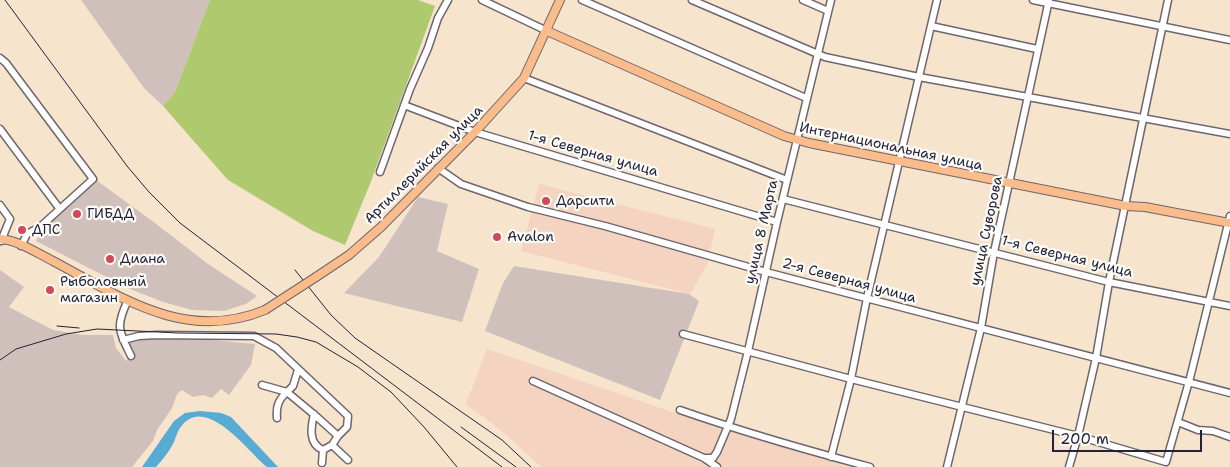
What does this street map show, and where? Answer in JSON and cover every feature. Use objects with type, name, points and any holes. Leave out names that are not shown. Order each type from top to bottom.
[{"type":"main road","name":"Артиллерийская улица","points":[[1,240],[22,246],[153,312],[198,321],[232,321],[249,317],[265,310],[349,255],[381,227],[475,132],[524,78],[560,0]]},
{"type":"main road","name":"Интернациональная улица","points":[[547,31],[784,136],[797,140],[899,162],[1126,206],[1145,207],[1229,220]]},
{"type":"street","points":[[380,172],[438,18],[448,0]]},
{"type":"street","name":"Интернациональная улица","points":[[482,0],[547,31]]},
{"type":"street","points":[[582,0],[806,98]]},
{"type":"street","points":[[692,0],[818,55],[920,77],[1230,134]]},
{"type":"street","points":[[803,0],[828,11]]},
{"type":"street","name":"улица 8 Марта","points":[[713,458],[729,427],[806,98],[831,0]]},
{"type":"street","points":[[831,457],[851,379],[867,298],[937,0]]},
{"type":"street","points":[[1033,0],[1230,40]]},
{"type":"street","points":[[1068,467],[1078,436],[1096,358],[1109,282],[1168,0]]},
{"type":"street","name":"улица Суворова","points":[[946,467],[981,328],[994,252],[1049,2]]},
{"type":"street","points":[[931,26],[1038,49]]},
{"type":"street","points":[[0,58],[6,63],[93,179],[40,227],[27,234],[22,246]]},
{"type":"street","points":[[524,78],[787,180]]},
{"type":"street","name":"1-я Северная улица","points":[[404,105],[475,132],[777,222]]},
{"type":"street","points":[[0,129],[59,208]]},
{"type":"street","name":"2-я Северная улица","points":[[438,168],[461,184],[528,207],[605,226],[766,272],[1230,393]]},
{"type":"street","name":"1-я Северная улица","points":[[782,199],[1109,282],[1230,306]]},
{"type":"street","points":[[0,205],[10,219],[1,240]]},
{"type":"street","points":[[683,334],[851,379],[1078,436],[1166,462],[1189,382],[1229,220]]},
{"type":"street","points":[[128,300],[121,314],[118,329],[131,356]]},
{"type":"street","points":[[123,340],[157,334],[254,336],[276,348],[348,416],[346,426],[332,445],[323,450]]},
{"type":"street","points":[[277,418],[276,409],[280,398],[293,386],[298,370]]},
{"type":"street","points":[[534,380],[704,458],[716,466]]},
{"type":"street","points":[[262,385],[287,392],[338,436]]},
{"type":"street","points":[[680,410],[729,427],[870,467]]},
{"type":"street","points":[[314,414],[311,432],[313,440],[323,450]]},
{"type":"street","points":[[1178,422],[1198,430],[1213,431],[1230,437]]},
{"type":"street","points":[[332,445],[348,460]]},
{"type":"street","points":[[322,463],[323,450]]},
{"type":"street","points":[[704,458],[713,458],[716,466]]},
{"type":"shaded area","points":[[81,0],[210,0],[175,92],[163,106],[144,88]]},
{"type":"shaded area","points":[[96,180],[208,264],[257,296],[246,304],[224,311],[192,310],[163,302],[130,289],[36,241],[51,217]]},
{"type":"shaded area","points":[[539,184],[715,229],[707,265],[690,294],[521,251]]},
{"type":"shaded area","points":[[418,197],[448,204],[437,251],[479,269],[462,322],[344,293],[379,257]]},
{"type":"shaded area","points":[[514,266],[689,294],[699,301],[660,400],[485,331],[503,283]]},
{"type":"shaded area","points":[[0,270],[24,287],[9,307],[53,330],[83,335],[113,335],[116,348],[126,361],[133,355],[127,342],[142,337],[179,337],[255,344],[251,365],[229,395],[221,389],[212,398],[203,395],[193,397],[182,390],[177,394],[172,408],[157,430],[153,441],[132,467],[0,467]]},
{"type":"shaded area","points":[[487,349],[731,432],[849,467],[541,467],[502,431],[466,404]]},
{"type":"green space","points":[[210,0],[418,0],[435,6],[370,184],[345,245],[313,231],[228,180],[163,106],[175,92]]},
{"type":"water","points":[[200,411],[221,413],[231,417],[278,467],[267,467],[226,428],[214,420],[202,417],[190,418],[180,428],[170,449],[156,467],[142,467],[174,421],[185,413]]},
{"type":"railway","points":[[5,0],[127,166],[149,192],[180,223],[502,467]]},
{"type":"railway","points":[[295,270],[331,315],[355,338],[502,440],[531,467]]},
{"type":"railway","points":[[57,326],[79,328]]},
{"type":"railway","points":[[0,360],[16,349],[66,334],[97,329],[178,333],[276,334],[297,337],[316,342],[358,367],[391,392],[424,427],[457,467]]},
{"type":"railway","points":[[461,427],[516,467]]},
{"type":"place","name":"Дарсити","points":[[546,201]]},
{"type":"place","name":"ГИБДД","points":[[77,214]]},
{"type":"place","name":"ДПС","points":[[22,230]]},
{"type":"place","name":"Avalon","points":[[497,237]]},
{"type":"place","name":"Диана","points":[[110,259]]},
{"type":"place","name":"Рыболовный магазин","points":[[50,290]]}]
